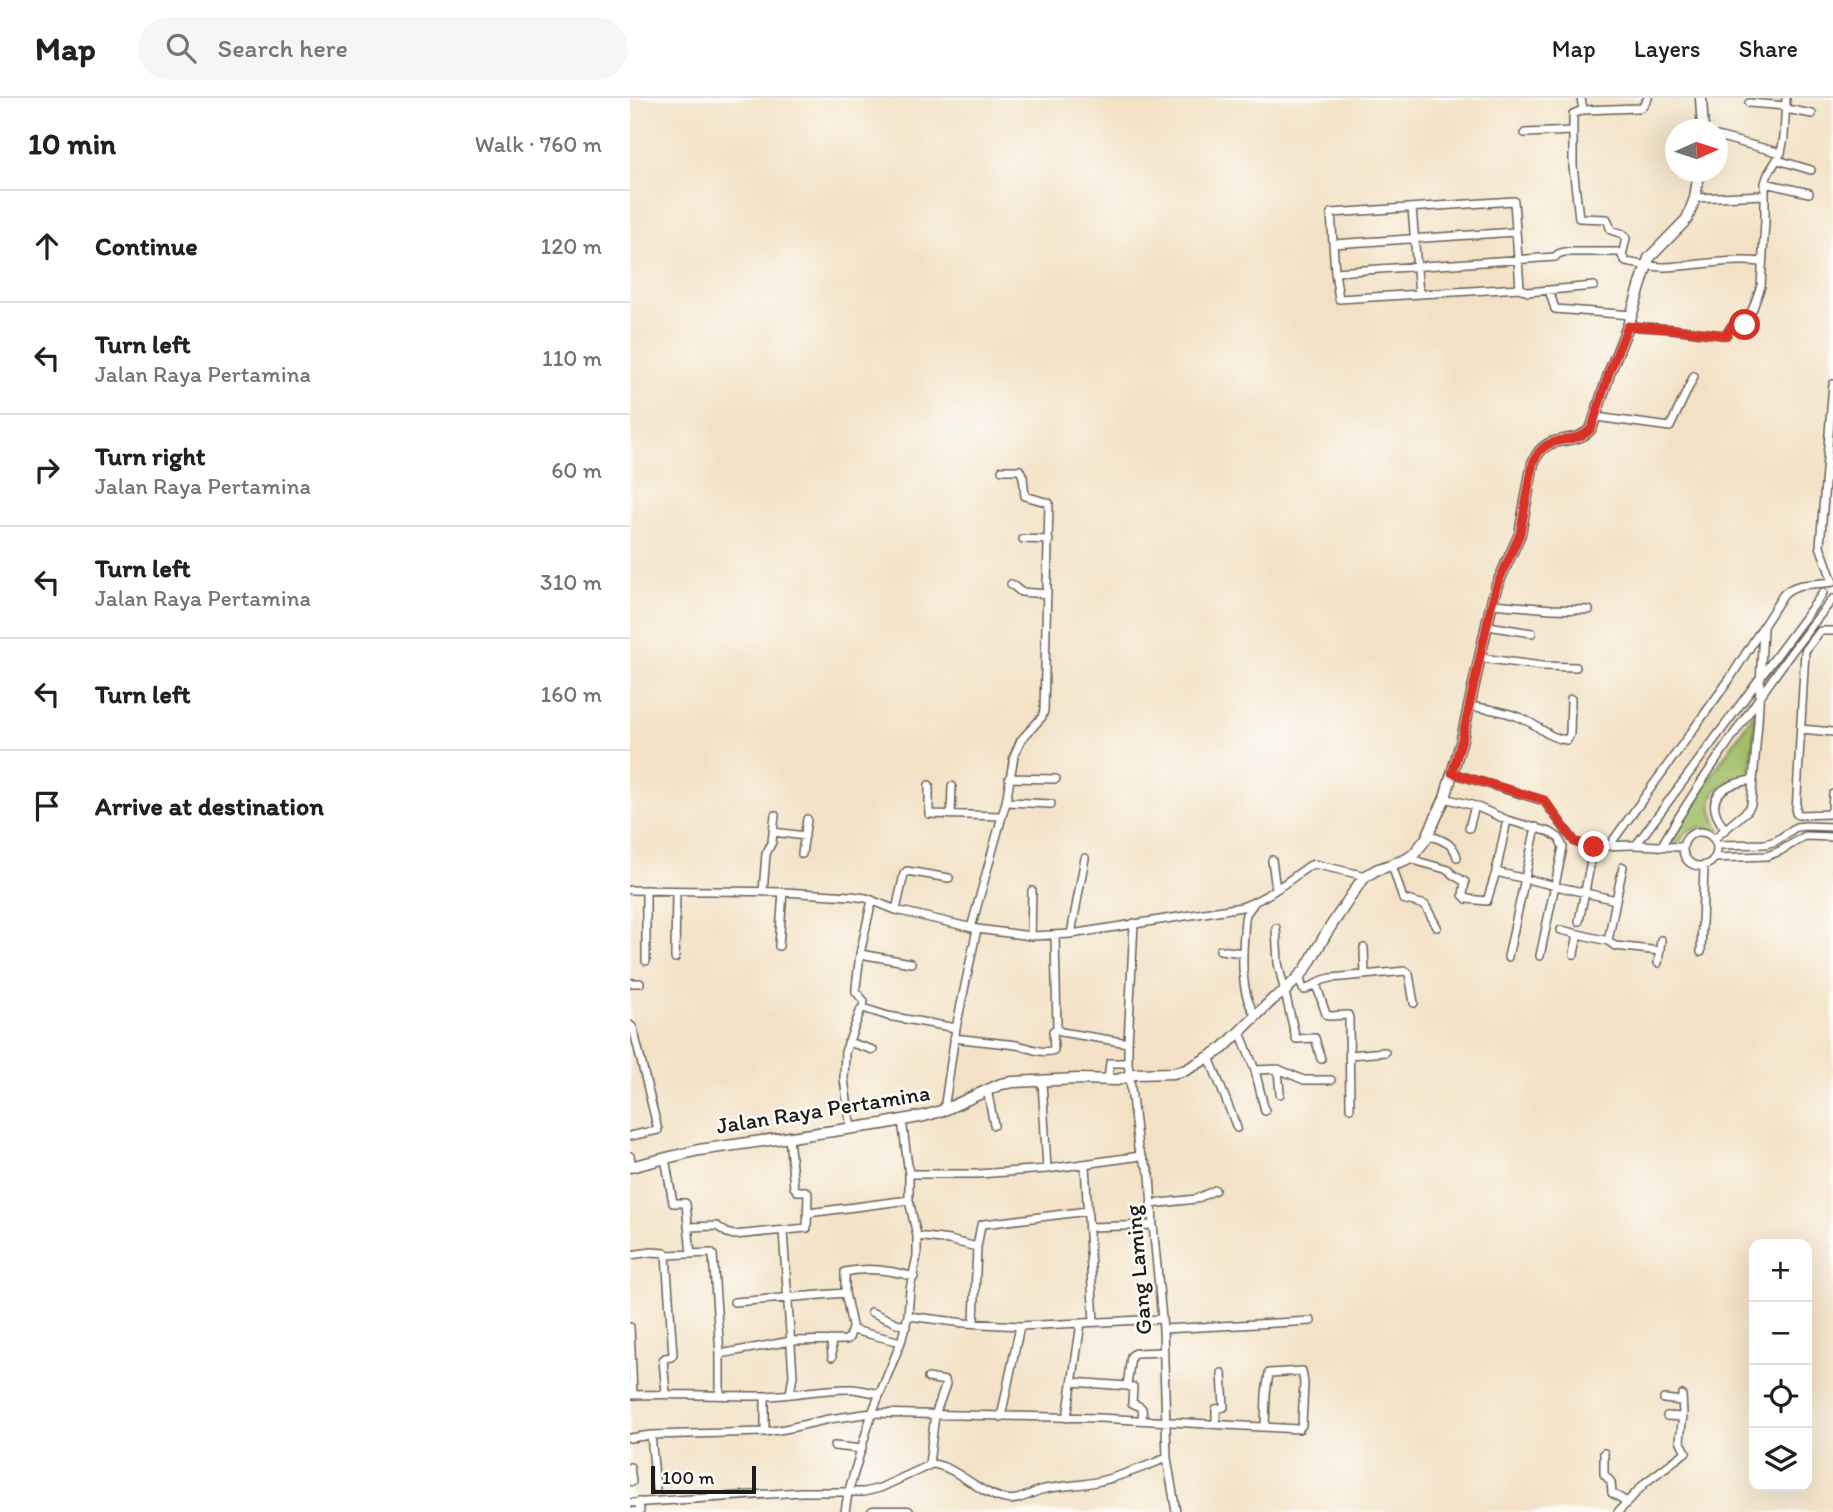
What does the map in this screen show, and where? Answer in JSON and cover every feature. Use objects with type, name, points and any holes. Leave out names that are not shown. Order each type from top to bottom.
[{"type":"main road","points":[[1701,98],[1702,119]]},
{"type":"main road","points":[[1366,876],[1409,857],[1421,847],[1429,835],[1445,798],[1452,773],[1497,585],[1520,534],[1536,455],[1549,443],[1588,433],[1596,417],[1647,266],[1653,253],[1687,219],[1697,182]]},
{"type":"main road","name":"Jalan Raya Pertamina","points":[[631,1163],[699,1150],[882,1125],[944,1110],[986,1089],[1013,1082],[1116,1080],[1149,1072],[1173,1073],[1186,1070],[1223,1048],[1305,970],[1326,932],[1366,876]]},
{"type":"main road","points":[[873,1512],[908,1512]]},
{"type":"street","points":[[1581,98],[1583,110]]},
{"type":"street","points":[[1648,98],[1639,108],[1583,110],[1573,114],[1573,166],[1579,218],[1607,219],[1611,230],[1625,236],[1622,256],[1625,261],[1665,267],[1762,261]]},
{"type":"street","points":[[1749,103],[1786,104],[1812,114]]},
{"type":"street","points":[[1628,326],[1723,335],[1726,335],[1731,327],[1743,328],[1761,286],[1765,183],[1779,156],[1786,104]]},
{"type":"street","points":[[1525,133],[1573,131]]},
{"type":"street","points":[[1728,140],[1779,156],[1811,170]]},
{"type":"street","points":[[1765,183],[1809,193]]},
{"type":"street","points":[[1695,198],[1765,195]]},
{"type":"street","points":[[1520,288],[1514,201],[1331,213],[1339,299],[1520,288],[1528,292],[1594,286]]},
{"type":"street","points":[[1412,208],[1419,294]]},
{"type":"street","points":[[1333,244],[1516,232]]},
{"type":"street","points":[[1335,272],[1555,257],[1564,252],[1617,252]]},
{"type":"street","points":[[1549,290],[1555,310],[1632,314]]},
{"type":"street","points":[[1596,417],[1670,427],[1694,376]]},
{"type":"street","points":[[1831,583],[1821,546],[1833,384]]},
{"type":"street","points":[[944,1110],[974,929],[1006,802],[1014,756],[1021,740],[1042,717],[1044,711],[1049,503],[1026,496],[1020,470],[1002,470]]},
{"type":"street","points":[[1023,539],[1049,540]]},
{"type":"street","points":[[1636,845],[1823,593],[1823,589],[1831,583]]},
{"type":"street","points":[[1609,846],[1729,680],[1788,589],[1801,584],[1831,583]]},
{"type":"street","points":[[1011,584],[1021,592],[1047,594]]},
{"type":"street","points":[[1661,847],[1676,818],[1759,696],[1833,599],[1825,597],[1823,593]]},
{"type":"street","points":[[1492,604],[1588,610]]},
{"type":"street","points":[[1488,626],[1532,633]]},
{"type":"street","points":[[1716,842],[1751,805],[1763,626]]},
{"type":"street","points":[[1833,631],[1820,631],[1805,651],[1796,813],[1829,814],[1832,810],[1833,794]]},
{"type":"street","points":[[1481,658],[1542,666],[1576,667]]},
{"type":"street","points":[[1469,706],[1499,710],[1534,724],[1548,735],[1567,740],[1570,734],[1572,699]]},
{"type":"street","points":[[1801,729],[1833,732]]},
{"type":"street","points":[[1452,773],[1539,798],[1575,842],[1594,847],[1683,847]]},
{"type":"street","points":[[1009,779],[1056,779]]},
{"type":"street","points":[[1725,830],[1715,808],[1718,795],[1730,785],[1753,780]]},
{"type":"street","points":[[929,785],[929,814],[1002,816]]},
{"type":"street","points":[[951,815],[952,786]]},
{"type":"street","points":[[1445,798],[1475,806],[1507,820],[1536,827],[1559,838],[1562,852],[1540,956]]},
{"type":"street","points":[[1006,802],[1051,804]]},
{"type":"street","points":[[1469,828],[1475,806]]},
{"type":"street","points":[[1665,807],[1676,818]]},
{"type":"street","points":[[763,892],[766,854],[772,842],[775,815]]},
{"type":"street","points":[[802,854],[807,819]]},
{"type":"street","points":[[1409,857],[1449,870],[1465,882],[1464,895],[1467,899],[1488,901],[1507,820]]},
{"type":"street","points":[[1508,957],[1536,827]]},
{"type":"street","points":[[1716,842],[1765,844],[1776,841],[1796,827],[1833,827]]},
{"type":"street","points":[[773,832],[805,836]]},
{"type":"street","points":[[1715,858],[1716,842],[1706,832],[1696,832],[1687,838],[1683,847],[1687,859],[1692,864],[1704,866],[1715,858],[1768,856],[1805,836],[1833,837]]},
{"type":"street","points":[[1429,835],[1451,845],[1457,857]]},
{"type":"street","points":[[1579,921],[1592,856]]},
{"type":"street","points":[[1070,934],[1085,858]]},
{"type":"street","points":[[1272,860],[1276,889]]},
{"type":"street","points":[[630,890],[851,895],[896,910],[974,929],[1031,936],[1070,934],[1242,907],[1255,902],[1314,864],[1366,876]]},
{"type":"street","points":[[1392,865],[1403,899],[1425,905],[1437,927]]},
{"type":"street","points":[[1701,952],[1704,866]]},
{"type":"street","points":[[1608,941],[1623,867]]},
{"type":"street","points":[[896,910],[907,871],[949,878]]},
{"type":"street","points":[[1496,872],[1616,900]]},
{"type":"street","points":[[646,890],[646,961]]},
{"type":"street","points":[[675,958],[676,891]]},
{"type":"street","points":[[1031,936],[1032,891]]},
{"type":"street","points":[[779,946],[783,892]]},
{"type":"street","points":[[851,1129],[844,1068],[845,1052],[863,1008],[864,1001],[856,992],[856,987],[860,954],[872,901]]},
{"type":"street","points":[[1255,902],[1245,919],[1243,974],[1250,1008],[1256,1015]]},
{"type":"street","name":"Gang Laming","points":[[1134,923],[1128,1063],[1140,1156],[1149,1169],[1164,1329],[1168,1461],[1176,1512]]},
{"type":"street","points":[[1276,928],[1278,963],[1296,1039],[1315,1038],[1321,1059]]},
{"type":"street","points":[[1560,930],[1608,941],[1615,946],[1660,951]]},
{"type":"street","points":[[1574,954],[1578,934]]},
{"type":"street","points":[[954,1038],[1048,1052],[1054,1050],[1053,1031],[1057,1029],[1055,935]]},
{"type":"street","points":[[1658,963],[1661,940]]},
{"type":"street","points":[[1364,948],[1365,974]]},
{"type":"street","points":[[1220,950],[1243,953]]},
{"type":"street","points":[[860,954],[911,963]]},
{"type":"street","points":[[1299,976],[1305,990],[1331,978],[1406,971],[1415,1003]]},
{"type":"street","points":[[630,983],[640,983]]},
{"type":"street","points":[[1316,984],[1326,1014],[1349,1016],[1350,1108]]},
{"type":"street","points":[[863,1008],[888,1016],[956,1028]]},
{"type":"street","points":[[630,1025],[658,1129],[630,1136]]},
{"type":"street","points":[[1057,1029],[1060,1032],[1128,1044]]},
{"type":"street","points":[[1240,1032],[1255,1070],[1265,1111]]},
{"type":"street","points":[[848,1042],[873,1051]]},
{"type":"street","points":[[1350,1055],[1385,1052]]},
{"type":"street","points":[[630,1059],[640,1057]]},
{"type":"street","points":[[1209,1057],[1237,1128]]},
{"type":"street","points":[[1108,1080],[1110,1063],[1128,1063]]},
{"type":"street","points":[[1255,1070],[1278,1069],[1304,1080],[1331,1080]]},
{"type":"street","points":[[1278,1069],[1280,1094]]},
{"type":"street","points":[[1042,1081],[1047,1169]]},
{"type":"street","points":[[986,1089],[994,1125]]},
{"type":"street","points":[[845,1512],[872,1413],[906,1326],[914,1277],[918,1247],[909,1200],[909,1174],[902,1120]]},
{"type":"street","points":[[688,1227],[717,1226],[730,1234],[807,1228],[808,1193],[797,1191],[794,1187],[789,1138]]},
{"type":"street","points":[[909,1174],[978,1174],[1047,1169],[1140,1156]]},
{"type":"street","points":[[665,1158],[673,1203],[685,1203],[691,1254]]},
{"type":"street","points":[[1085,1165],[1094,1322]]},
{"type":"street","points":[[1151,1204],[1196,1199],[1215,1190]]},
{"type":"street","points":[[808,1213],[909,1200]]},
{"type":"street","points":[[974,1322],[980,1227],[984,1224],[1088,1211]]},
{"type":"street","points":[[1089,1227],[1153,1226]]},
{"type":"street","points":[[783,1231],[793,1375],[790,1394]]},
{"type":"street","points":[[917,1236],[977,1247]]},
{"type":"street","points":[[630,1255],[652,1252],[666,1255],[713,1255],[720,1394]]},
{"type":"street","points":[[666,1255],[673,1354],[663,1360],[666,1393]]},
{"type":"street","points":[[720,1353],[791,1341],[848,1339],[852,1328],[845,1293],[846,1271],[884,1270],[914,1277]]},
{"type":"street","points":[[734,1302],[845,1293]]},
{"type":"street","points":[[871,1312],[906,1326]]},
{"type":"street","points":[[908,1316],[1020,1326],[1162,1319]]},
{"type":"street","points":[[1164,1329],[1311,1321]]},
{"type":"street","points":[[1068,1418],[1081,1322]]},
{"type":"street","points":[[1001,1417],[1020,1326]]},
{"type":"street","points":[[630,1327],[632,1394],[765,1396],[854,1389],[880,1394]]},
{"type":"street","points":[[852,1328],[901,1342]]},
{"type":"street","points":[[831,1340],[832,1357]]},
{"type":"street","points":[[1127,1386],[1132,1354],[1164,1352]]},
{"type":"street","points":[[630,1438],[765,1432],[872,1413],[1142,1420],[1265,1427],[1301,1428],[1304,1383],[1302,1371],[1269,1373],[1265,1427]]},
{"type":"street","points":[[1216,1423],[1216,1409],[1224,1407],[1222,1373]]},
{"type":"street","points":[[928,1378],[946,1383],[935,1415],[929,1464]]},
{"type":"street","points":[[1072,1382],[1133,1387],[1132,1403],[1143,1409],[1142,1420]]},
{"type":"street","points":[[765,1396],[765,1432]]},
{"type":"street","points":[[1618,1512],[1646,1482],[1686,1452],[1680,1440],[1682,1398],[1664,1399]]},
{"type":"street","points":[[1667,1416],[1682,1417]]},
{"type":"street","points":[[651,1435],[656,1488]]},
{"type":"street","points":[[834,1446],[862,1449]]},
{"type":"street","points":[[1604,1453],[1604,1474],[1611,1482],[1612,1492],[1627,1502]]},
{"type":"street","points":[[630,1503],[639,1505],[801,1492],[847,1497],[872,1491],[929,1464],[942,1466],[1005,1499],[1018,1499],[1041,1490],[1101,1481],[1168,1461]]},
{"type":"street","points":[[630,1467],[632,1482]]},
{"type":"street","points":[[630,1512],[640,1511],[639,1505]]},
{"type":"green space","points":[[1756,710],[1750,776],[1729,781],[1721,786],[1712,799],[1714,818],[1720,829],[1715,834],[1699,828],[1690,830],[1679,843],[1669,844],[1680,821]]},
{"type":"route","points":[[1594,847],[1575,842],[1544,800],[1452,773],[1484,646],[1492,602],[1520,534],[1536,455],[1549,443],[1588,433],[1628,326],[1726,335],[1731,327],[1743,328],[1745,325]]}]
